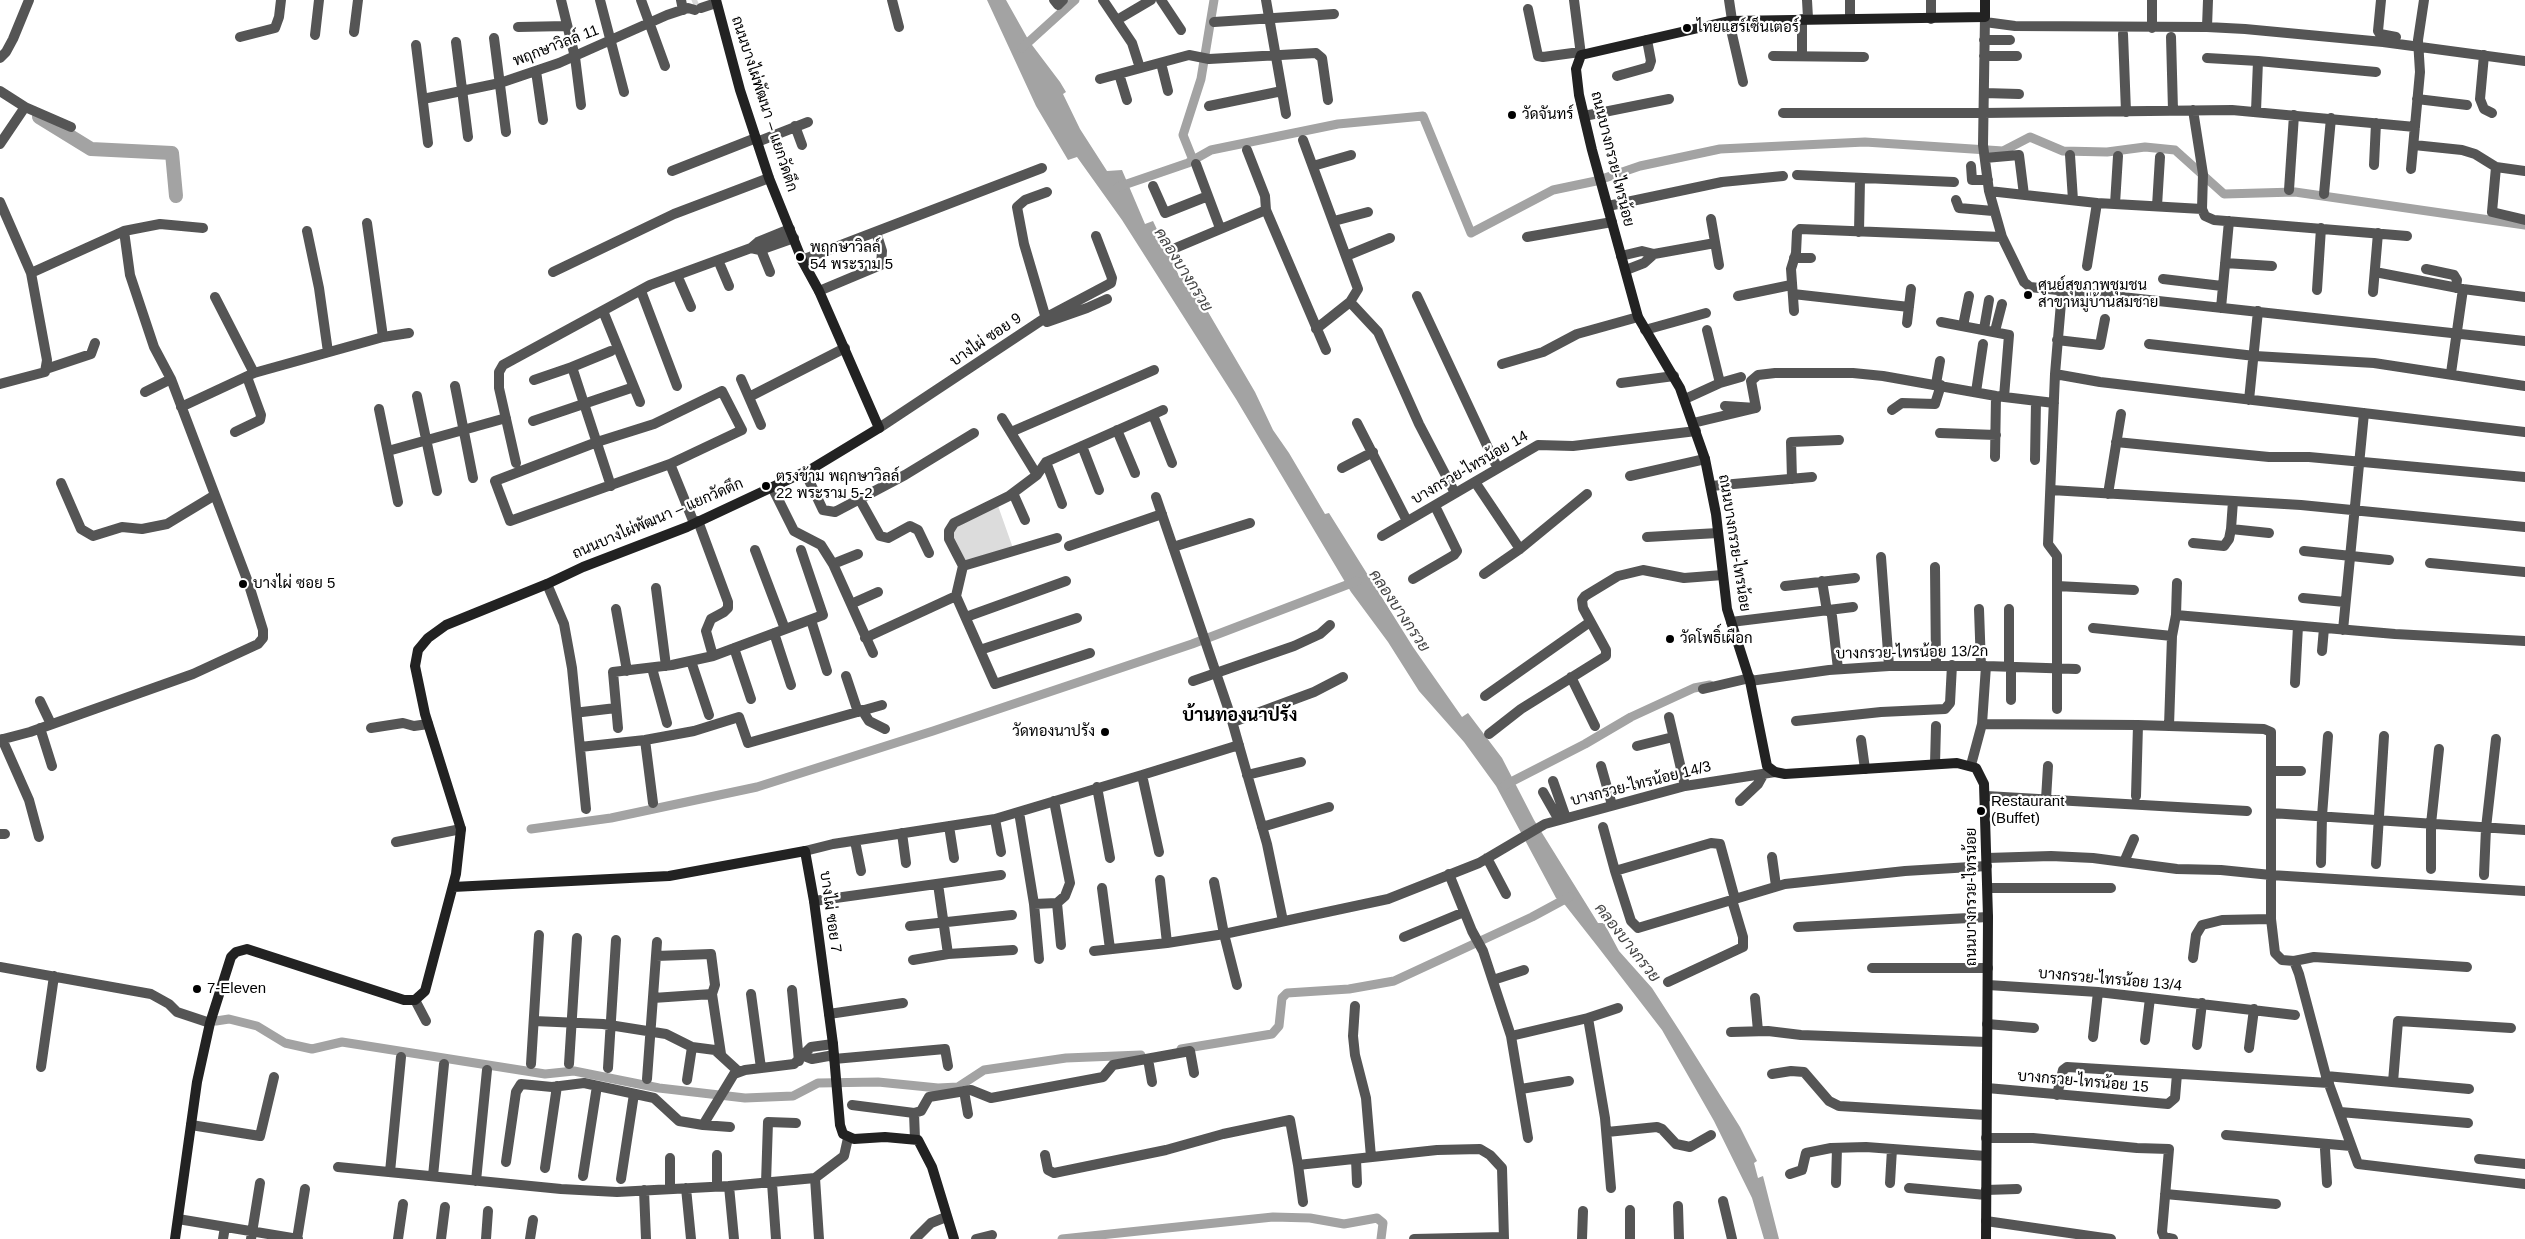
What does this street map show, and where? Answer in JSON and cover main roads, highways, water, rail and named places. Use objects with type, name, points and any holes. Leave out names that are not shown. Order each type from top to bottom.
[{"type":"waterway","points":[[1022,48],[1075,0]]},
{"type":"waterway","points":[[1193,160],[1183,135],[1201,79],[1214,0]]},
{"type":"waterway","points":[[1118,187],[1188,163],[1211,150],[1338,124],[1423,116],[1471,233],[1553,190],[1596,181],[1640,166],[1720,149],[1865,142],[2003,151],[2030,137],[2063,151],[2107,152],[2145,147],[2175,150],[2224,194],[2295,192],[2525,225]]},
{"type":"waterway","points":[[39,117],[91,149],[172,153],[176,196]]},
{"type":"waterway","points":[[531,829],[611,818],[757,787],[933,731],[1192,644],[1357,581]]},
{"type":"waterway","points":[[1505,785],[1585,744],[1631,717],[1694,688],[1710,685]]},
{"type":"waterway","points":[[1181,1049],[1272,1034],[1279,1026],[1282,998],[1287,993],[1349,989],[1394,981],[1532,917],[1569,897]]},
{"type":"waterway","points":[[216,1021],[229,1019],[257,1026],[285,1043],[312,1049],[342,1042],[545,1074],[574,1071],[659,1088],[745,1098],[793,1096],[818,1083],[878,1082],[938,1088],[958,1087],[984,1070],[1066,1058],[1141,1055]]},
{"type":"waterway","points":[[1062,1239],[1273,1217],[1310,1218],[1344,1224],[1377,1218],[1383,1223],[1381,1239]]},
{"type":"tunnel","points":[[693,4],[698,2]]},
{"type":"place","name":"ไทยแฮร์เซ็นเตอร์","points":[[1687,28]]},
{"type":"place","name":"วัดจันทร์","points":[[1512,115]]},
{"type":"place","name":"พฤกษาวิลล์ 54 พระราม 5","points":[[800,257]]},
{"type":"place","name":"ศูนย์สุขภาพชุมชน สาขาหมู่บ้านสมชาย","points":[[2028,295]]},
{"type":"place","name":"ตรงข้าม พฤกษาวิลล์ 22 พระราม 5-2","points":[[766,486]]},
{"type":"place","name":"บางไผ่ ซอย 5","points":[[243,584]]},
{"type":"place","name":"วัดโพธิ์เผือก","points":[[1670,639]]},
{"type":"place","name":"วัดทองนาปรัง","points":[[1105,732]]},
{"type":"place","name":"Restaurant (Buffet)","points":[[1981,811]]},
{"type":"place","name":"7-Eleven","points":[[197,989]]},
{"type":"district","name":"บ้านทองนาปรัง","points":[[1240,716]]},
{"type":"water label","name":"คลองบางกรวย","points":[[1183,270]]},
{"type":"water label","name":"คลองบางกรวย","points":[[1399,611]]},
{"type":"water label","name":"คลองบางกรวย","points":[[1627,943]]}]
